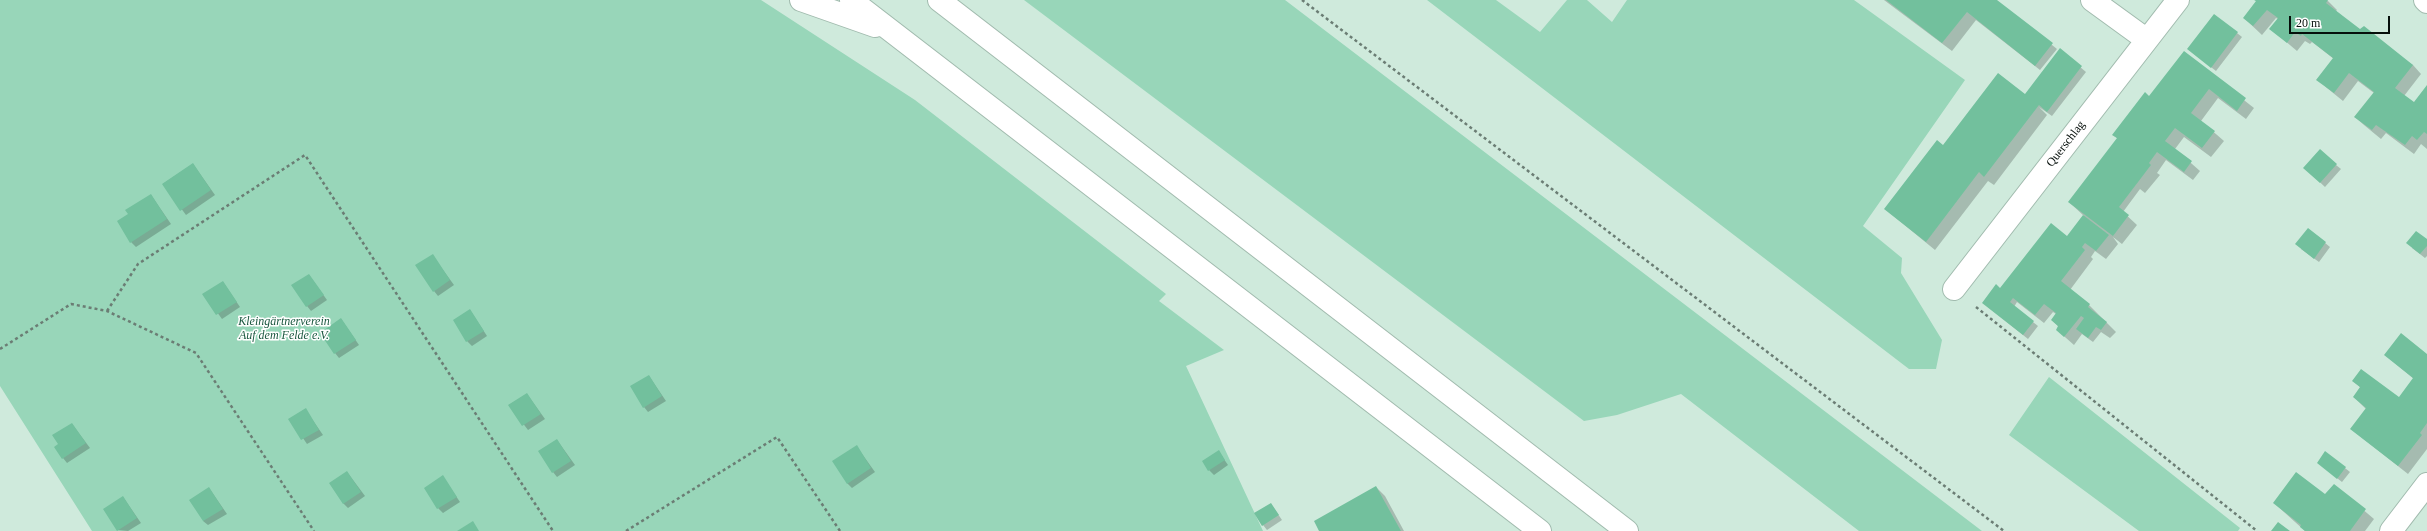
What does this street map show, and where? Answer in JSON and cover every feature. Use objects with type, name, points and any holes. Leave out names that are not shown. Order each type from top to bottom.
[{"type":"main road","points":[[801,0],[893,33]]},
{"type":"main road","points":[[851,0],[1540,531]]},
{"type":"main road","points":[[939,0],[1627,531]]},
{"type":"main road","points":[[955,0],[1014,57]]},
{"type":"main road","points":[[2092,0],[2147,40]]},
{"type":"main road","name":"Querschlag","points":[[1954,289],[2178,0]]},
{"type":"main road","points":[[2391,531],[2427,484]]},
{"type":"path","points":[[1302,0],[2004,531]]},
{"type":"path","points":[[107,311],[138,264],[305,155],[553,531]]},
{"type":"path","points":[[1954,289],[2257,531]]},
{"type":"path","points":[[0,349],[71,304],[107,311],[196,354],[314,531]]},
{"type":"path","points":[[626,531],[777,436],[840,531]]},
{"type":"green space","name":"Kleingärtnerverein Auf dem Felde e.V.","points":[[0,0],[761,0],[915,100],[1166,294],[1159,301],[1224,350],[1186,366],[1263,531],[92,531],[0,386]]},
{"type":"green space","points":[[1024,0],[1285,0],[1982,531],[1859,531],[1681,394],[1617,415],[1584,421]]},
{"type":"green space","points":[[1427,0],[1496,0],[1540,32],[1567,0],[1587,0],[1612,22],[1627,0],[1854,0],[1965,80],[1863,226],[1902,258],[1901,273],[1942,340],[1936,369],[1909,369]]},
{"type":"green space","points":[[2049,377],[2240,528],[2238,531],[2139,531],[2009,435]]},
{"type":"building","points":[[1886,0],[1997,0],[2053,43],[2035,66],[1967,12],[1942,43]]},
{"type":"building","points":[[2254,0],[2328,0],[2326,3],[2360,29],[2364,26],[2413,65],[2395,88],[2414,102],[2427,85],[2427,134],[2424,132],[2417,140],[2412,136],[2405,145],[2376,125],[2372,130],[2354,117],[2374,92],[2349,73],[2334,93],[2316,80],[2333,58],[2302,34],[2301,36],[2295,32],[2287,43],[2269,29],[2278,18],[2267,10],[2253,26],[2243,18],[2256,1]]},
{"type":"building","points":[[2214,14],[2238,32],[2211,68],[2187,49]]},
{"type":"building","points":[[2060,48],[2082,66],[2047,112],[2039,105],[1984,177],[1979,172],[1926,242],[1884,209],[1937,140],[1943,145],[1998,73],[2025,94]]},
{"type":"building","points":[[2184,51],[2246,98],[2237,111],[2209,89],[2191,113],[2215,131],[2202,148],[2175,128],[2165,141],[2192,161],[2184,172],[2157,152],[2149,163],[2151,165],[2119,207],[2129,215],[2113,236],[2068,202],[2117,138],[2112,135],[2145,92],[2149,96]]},
{"type":"building","points":[[2320,149],[2337,164],[2320,183],[2303,168]]},
{"type":"building","points":[[193,163],[211,190],[180,211],[162,184]]},
{"type":"building","points":[[151,194],[167,219],[130,243],[117,221],[128,214],[125,210]]},
{"type":"building","points":[[2083,215],[2109,235],[2096,251],[2085,243],[2082,247],[2085,250],[2061,281],[2090,304],[2088,307],[2107,322],[2101,330],[2096,327],[2088,338],[2076,329],[2084,318],[2081,316],[2064,337],[2056,330],[2058,326],[2051,320],[2056,313],[2044,304],[2035,315],[2013,298],[2010,302],[2034,321],[2023,335],[1982,303],[1996,284],[2000,288],[2051,223],[2067,236]]},
{"type":"building","points":[[2308,228],[2326,242],[2314,259],[2295,244]]},
{"type":"building","points":[[2416,231],[2427,239],[2427,246],[2420,254],[2406,243]]},
{"type":"building","points":[[433,254],[450,280],[433,292],[415,265]]},
{"type":"building","points":[[309,274],[324,295],[306,307],[291,285]]},
{"type":"building","points":[[223,281],[237,302],[216,315],[202,294]]},
{"type":"building","points":[[470,309],[484,331],[466,342],[453,320]]},
{"type":"building","points":[[341,318],[356,340],[334,354],[320,333]]},
{"type":"building","points":[[2401,333],[2427,354],[2427,423],[2420,433],[2422,435],[2398,466],[2350,429],[2366,408],[2353,397],[2360,387],[2352,381],[2361,369],[2399,397],[2413,378],[2384,355]]},
{"type":"building","points":[[649,375],[662,396],[643,408],[630,386]]},
{"type":"building","points":[[527,393],[541,414],[522,426],[508,405]]},
{"type":"building","points":[[306,408],[319,430],[301,440],[288,419]]},
{"type":"building","points":[[72,423],[86,443],[62,459],[54,447],[58,444],[52,435]]},
{"type":"building","points":[[557,439],[571,461],[552,473],[538,451]]},
{"type":"building","points":[[857,445],[871,468],[847,484],[832,461]]},
{"type":"building","points":[[1219,450],[1225,460],[1208,471],[1202,461]]},
{"type":"building","points":[[2325,451],[2346,467],[2337,479],[2317,463]]},
{"type":"building","points":[[347,471],[361,492],[343,504],[329,483]]},
{"type":"building","points":[[2296,472],[2325,494],[2334,484],[2366,509],[2350,531],[2305,531],[2300,527],[2301,525],[2273,503]]},
{"type":"building","points":[[443,475],[457,497],[437,509],[424,488]]},
{"type":"building","points":[[1376,486],[1401,531],[1319,531],[1314,521]]},
{"type":"building","points":[[209,487],[223,509],[203,521],[189,500]]},
{"type":"building","points":[[123,496],[137,518],[117,531],[103,509]]},
{"type":"building","points":[[1271,503],[1279,515],[1262,526],[1254,513]]},
{"type":"building","points":[[473,521],[479,531],[457,531]]},
{"type":"building","points":[[2278,522],[2290,531],[2271,531]]}]
